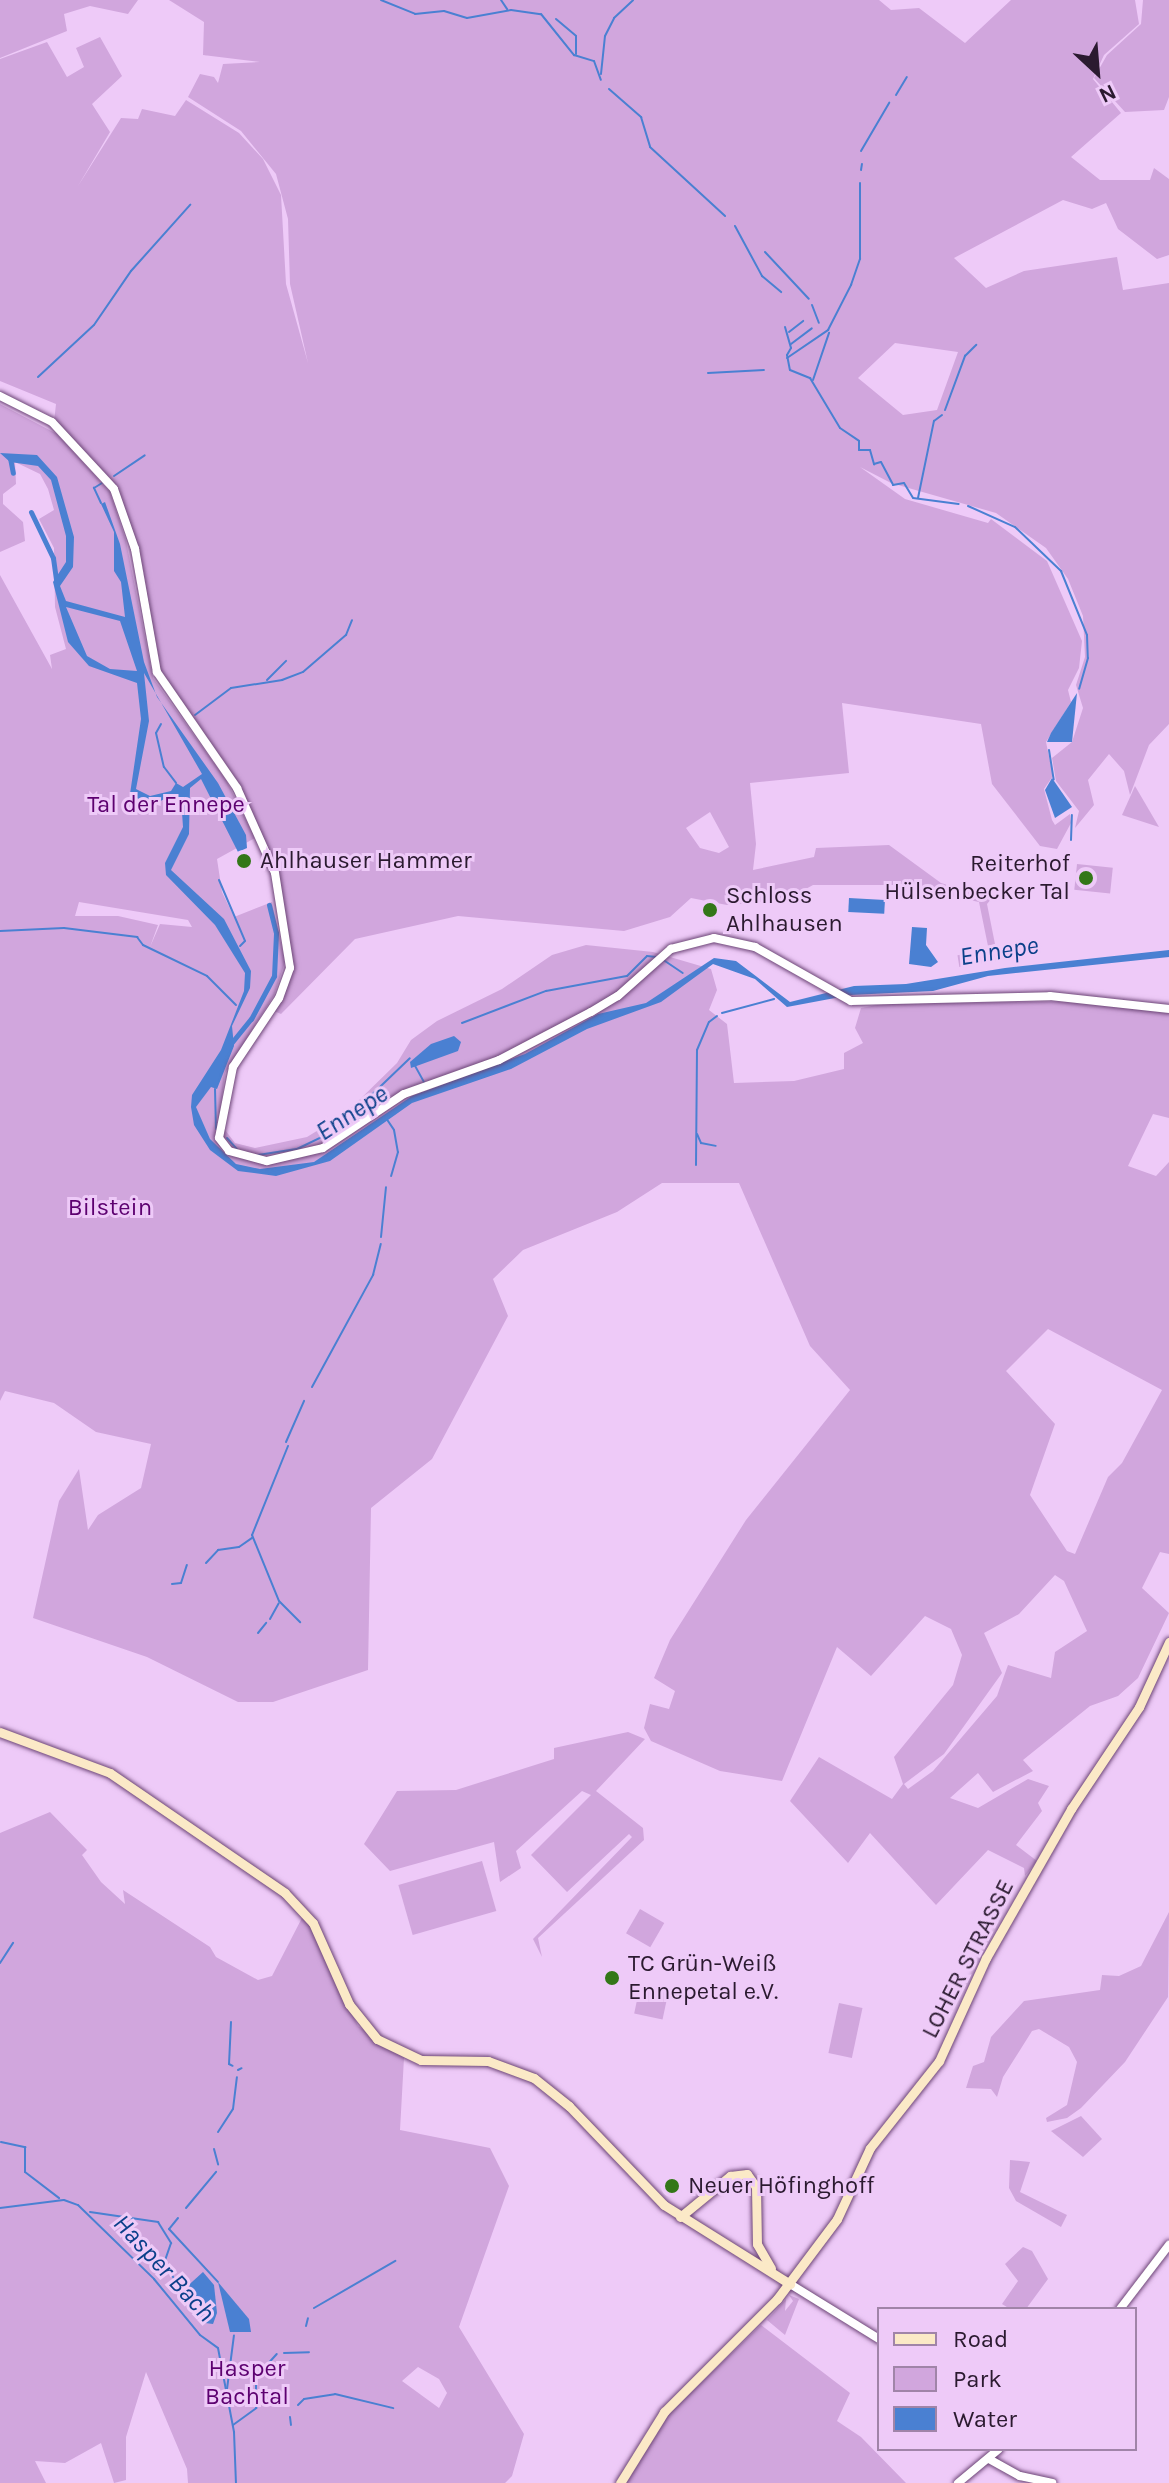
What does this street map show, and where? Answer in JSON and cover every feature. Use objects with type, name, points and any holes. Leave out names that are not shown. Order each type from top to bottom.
[{"type":"main road","name":"LOHER STRASSE","points":[[620,2483],[664,2412],[790,2284],[837,2219],[870,2148],[939,2061],[986,1958],[1071,1809],[1139,1707],[1169,1642]]},
{"type":"main road","points":[[0,1732],[110,1773],[291,1898],[318,1931],[354,2014],[377,2039],[430,2062],[501,2064],[556,2094],[680,2217],[757,2260],[790,2284]]},
{"type":"main road","points":[[680,2217],[730,2176],[750,2177],[757,2260]]},
{"type":"main road","points":[[690,2224],[689,2216],[697,2205]]},
{"type":"street","points":[[0,396],[52,422],[109,479],[135,549],[160,681],[237,788],[275,873],[290,968],[279,998],[233,1067],[222,1144],[251,1160],[294,1157],[338,1141],[385,1105],[425,1085],[519,1052],[618,996],[659,957],[722,937],[755,947],[843,999],[1050,996],[1169,1009]]},
{"type":"street","points":[[1122,2307],[1169,2245]]},
{"type":"street","points":[[790,2284],[877,2338]]},
{"type":"street","points":[[958,2483],[995,2455],[1020,2476],[1052,2483]]},
{"type":"green space","points":[[0,0],[138,0],[128,14],[90,6],[64,14],[67,31],[0,58]]},
{"type":"green space","points":[[169,0],[879,0],[891,10],[919,8],[965,43],[1011,0],[1135,0],[1139,24],[1104,55],[1093,79],[1121,113],[1071,157],[1100,180],[1150,180],[1154,168],[1169,179],[1169,255],[1157,259],[1118,229],[1106,203],[1092,209],[1063,200],[954,258],[986,288],[1024,271],[1117,257],[1123,290],[1169,283],[1169,724],[1149,745],[1130,795],[1124,771],[1109,754],[1088,780],[1094,805],[1075,828],[1079,811],[1056,781],[1052,758],[1072,742],[1083,708],[1076,685],[1085,657],[1083,616],[1068,579],[1046,548],[996,513],[891,483],[860,467],[905,499],[988,523],[991,519],[1047,561],[1082,641],[1079,668],[1068,690],[1071,702],[1046,742],[1053,776],[1044,789],[1052,820],[1055,825],[1070,814],[1071,823],[1057,849],[1040,846],[992,784],[981,724],[842,703],[849,773],[750,783],[756,844],[753,870],[814,857],[816,848],[889,845],[941,883],[992,898],[987,904],[995,944],[988,946],[979,902],[898,885],[813,885],[786,900],[727,905],[691,898],[670,917],[624,931],[458,916],[355,939],[281,1014],[274,1011],[293,961],[282,896],[250,810],[163,681],[121,499],[110,478],[54,422],[56,404],[0,381],[0,59],[47,42],[67,77],[84,67],[76,48],[100,37],[122,76],[92,104],[110,132],[78,186],[121,118],[138,119],[142,109],[175,116],[186,100],[239,133],[263,159],[281,195],[286,284],[308,363],[290,284],[288,219],[276,174],[241,131],[188,97],[200,74],[214,77],[218,83],[223,64],[260,62],[203,55],[204,22]],"holes":[[[895,343],[958,352],[937,410],[903,415],[858,378]],[[710,812],[729,847],[719,853],[700,848],[686,828]]]},
{"type":"green space","points":[[1143,0],[1169,0],[1169,97],[1164,110],[1125,112],[1094,78],[1107,55],[1141,24]]},
{"type":"green space","points":[[0,404],[57,434],[110,492],[126,541],[153,678],[226,780],[255,838],[217,859],[222,892],[234,917],[272,902],[285,962],[274,995],[225,1073],[219,1122],[235,1143],[255,1148],[307,1137],[346,1113],[397,1063],[411,1040],[437,1021],[502,989],[552,955],[586,945],[653,952],[711,969],[717,990],[709,1010],[727,1024],[734,1083],[794,1081],[844,1069],[844,1053],[863,1043],[855,1028],[861,1008],[882,1004],[1097,1001],[1169,1012],[1169,1118],[1153,1114],[1128,1166],[1156,1176],[1169,1162],[1169,1554],[1160,1552],[1142,1588],[1169,1613],[1138,1678],[1118,1696],[1090,1706],[1023,1760],[1033,1771],[993,1792],[978,1773],[950,1798],[978,1808],[1028,1779],[1049,1786],[1038,1803],[1042,1811],[1016,1845],[1037,1861],[1025,1876],[1024,1868],[988,1850],[936,1905],[870,1833],[848,1863],[790,1801],[819,1757],[892,1799],[903,1784],[894,1757],[953,1685],[962,1655],[951,1629],[925,1616],[871,1676],[837,1647],[782,1781],[720,1771],[651,1741],[644,1728],[650,1704],[669,1709],[675,1691],[654,1678],[670,1640],[746,1520],[850,1390],[810,1346],[739,1183],[662,1183],[617,1212],[523,1250],[493,1279],[508,1316],[432,1459],[371,1508],[368,1670],[273,1702],[238,1702],[147,1657],[33,1618],[59,1501],[79,1469],[88,1530],[98,1515],[141,1488],[151,1444],[96,1432],[54,1403],[5,1391],[0,1401],[0,575],[52,669],[50,655],[66,649],[55,607],[54,548],[39,519],[54,510],[40,474],[15,462],[16,484],[3,494],[3,504],[23,522],[25,541],[0,552]],"holes":[[[79,902],[188,920],[192,927],[160,924],[150,947],[158,925],[118,916],[75,916]],[[1048,1329],[1162,1390],[1122,1463],[1108,1477],[1075,1554],[1067,1551],[1030,1495],[1055,1424],[1006,1371]],[[1055,1575],[1064,1581],[1087,1631],[1055,1652],[1051,1678],[1008,1665],[997,1696],[933,1771],[908,1789],[904,1784],[944,1754],[1002,1673],[984,1633],[1019,1614]]]},
{"type":"green space","points":[[1135,786],[1159,827],[1122,815]]},
{"type":"green space","points":[[1077,864],[1113,868],[1110,894],[1074,890]]},
{"type":"green space","points":[[997,949],[999,961],[959,967],[957,955]]},
{"type":"green space","points":[[628,1732],[645,1739],[596,1791],[643,1828],[644,1840],[538,1938],[542,1957],[533,1939],[632,1837],[629,1834],[567,1892],[531,1855],[591,1795],[582,1791],[516,1851],[521,1868],[500,1882],[494,1842],[390,1871],[364,1844],[397,1791],[456,1790],[554,1759],[554,1748]]},
{"type":"green space","name":"Hasper Bachtal","points":[[50,1812],[87,1850],[82,1855],[101,1882],[125,1904],[123,1890],[210,1947],[216,1957],[258,1980],[272,1976],[304,1914],[358,2026],[404,2058],[400,2130],[490,2148],[509,2186],[459,2327],[524,2434],[512,2476],[505,2483],[188,2483],[187,2469],[146,2372],[126,2437],[126,2480],[114,2483],[101,2443],[65,2463],[35,2461],[46,2483],[0,2483],[0,1833]],"holes":[[[418,2367],[439,2379],[447,2393],[439,2408],[402,2381]]]},
{"type":"green space","points":[[482,1861],[496,1911],[413,1935],[398,1885]]},
{"type":"green space","points":[[640,1909],[664,1923],[650,1947],[626,1933]]},
{"type":"green space","points":[[1169,1912],[1168,1997],[1125,2062],[1081,2108],[1067,2118],[1047,2122],[1046,2118],[1067,2105],[1077,2062],[1069,2047],[1039,2029],[1032,2031],[1003,2077],[997,2097],[991,2089],[966,2088],[973,2066],[984,2062],[991,2037],[1024,2001],[1100,1990],[1102,1975],[1119,1976],[1141,1966]]},
{"type":"green space","points":[[640,1986],[668,1992],[663,2019],[634,2013]]},
{"type":"green space","points":[[839,2003],[862,2008],[852,2058],[828,2053]]},
{"type":"green space","points":[[1081,2116],[1102,2139],[1083,2157],[1051,2131]]},
{"type":"green space","points":[[1010,2160],[1030,2162],[1020,2192],[1067,2215],[1061,2227],[1016,2201],[1009,2188]]},
{"type":"green space","points":[[1023,2247],[1032,2251],[1048,2279],[1027,2307],[1007,2307],[1002,2304],[1018,2281],[1005,2264]]},
{"type":"green space","points":[[789,2295],[799,2299],[785,2335],[767,2320],[786,2299],[785,2311],[793,2301]]},
{"type":"green space","points":[[761,2325],[850,2393],[837,2421],[861,2437],[906,2483],[625,2483],[633,2461],[671,2412]]},
{"type":"water","points":[[0,453],[37,455],[57,477],[74,537],[73,567],[60,586],[66,601],[125,617],[121,582],[114,571],[114,532],[101,504],[105,502],[120,544],[144,662],[156,693],[144,673],[149,721],[136,789],[150,796],[171,791],[176,783],[183,787],[202,774],[161,703],[218,783],[246,835],[247,848],[238,852],[201,779],[190,788],[189,834],[171,870],[224,919],[251,971],[250,988],[232,1026],[234,1046],[217,1089],[211,1087],[196,1107],[210,1139],[236,1164],[260,1169],[314,1162],[412,1096],[525,1054],[598,1014],[646,1003],[714,958],[736,961],[790,1002],[854,986],[906,984],[1005,968],[1169,950],[1169,957],[988,976],[933,991],[851,995],[787,1007],[755,979],[713,964],[661,1002],[587,1029],[511,1069],[412,1103],[330,1161],[276,1176],[238,1171],[210,1150],[194,1125],[191,1107],[192,1095],[221,1050],[244,991],[245,973],[215,925],[166,875],[165,863],[183,827],[181,798],[172,795],[151,806],[130,794],[141,719],[137,683],[89,666],[68,642],[53,582],[66,562],[66,536],[51,480],[38,466],[10,462]],"holes":[[[66,607],[120,621],[137,671],[110,669],[87,656]]]},
{"type":"water","points":[[1077,693],[1072,742],[1047,742],[1051,733]]},
{"type":"water","points":[[1052,778],[1072,807],[1055,818],[1045,790]]},
{"type":"water","points":[[849,898],[885,900],[884,914],[848,912]]},
{"type":"water","points":[[912,927],[927,928],[926,945],[938,962],[931,967],[909,964]]},
{"type":"water","points":[[454,1036],[461,1042],[458,1051],[411,1068],[410,1062],[431,1044]]},
{"type":"water","points":[[203,2272],[214,2285],[217,2313],[213,2324],[205,2323],[182,2291]]},
{"type":"water","points":[[218,2282],[249,2319],[251,2332],[230,2332]]},
{"type":"waterway","points":[[381,0],[415,14],[444,11],[467,18],[511,10],[541,14],[574,55],[594,61],[601,80]]},
{"type":"waterway","points":[[501,0],[507,9]]},
{"type":"waterway","points":[[601,74],[605,36],[614,18],[633,0]]},
{"type":"waterway","points":[[556,19],[576,36],[576,54]]},
{"type":"waterway","points":[[896,95],[907,77]]},
{"type":"waterway","points":[[609,89],[641,117],[650,147],[725,216]]},
{"type":"waterway","points":[[861,151],[889,103]]},
{"type":"waterway","points":[[861,170],[862,164]]},
{"type":"waterway","points":[[787,358],[828,330],[851,285],[860,259],[860,183]]},
{"type":"waterway","points":[[38,377],[94,325],[131,271],[190,205]]},
{"type":"waterway","points":[[735,226],[762,276],[781,292]]},
{"type":"waterway","points":[[765,252],[809,299]]},
{"type":"waterway","points":[[812,305],[819,323]]},
{"type":"waterway","points":[[789,332],[803,321]]},
{"type":"waterway","points":[[785,327],[791,348],[787,355],[790,370],[810,378],[840,428],[859,441],[859,450],[870,450],[874,464],[881,462],[893,485],[904,483],[913,498],[959,504]]},
{"type":"waterway","points":[[791,344],[812,328]]},
{"type":"waterway","points":[[813,380],[829,333]]},
{"type":"waterway","points":[[945,410],[965,356],[976,345]]},
{"type":"waterway","points":[[708,373],[764,370]]},
{"type":"waterway","points":[[918,498],[934,421],[942,415]]},
{"type":"waterway","points":[[114,476],[145,455]]},
{"type":"waterway","points":[[10,458],[13,473]]},
{"type":"waterway","points":[[101,503],[94,488],[102,483]]},
{"type":"waterway","points":[[968,506],[1015,527],[1061,571],[1087,635],[1088,658],[1079,689]]},
{"type":"waterway","points":[[31,512],[53,558],[57,585]]},
{"type":"waterway","points":[[195,715],[231,688],[282,680],[303,672],[346,635],[352,620]]},
{"type":"waterway","points":[[267,680],[286,661]]},
{"type":"waterway","points":[[161,724],[156,733],[164,767],[176,783]]},
{"type":"waterway","points":[[1049,750],[1054,780]]},
{"type":"waterway","points":[[1071,840],[1072,815]]},
{"type":"waterway","points":[[219,880],[245,941],[240,946]]},
{"type":"waterway","points":[[228,1047],[251,1019],[274,976],[276,933],[269,905]]},
{"type":"waterway","points":[[0,931],[64,928],[137,937],[143,945],[207,976],[236,1005]]},
{"type":"waterway","points":[[462,1023],[546,991],[627,976],[647,956],[656,957]]},
{"type":"waterway","points":[[662,959],[683,973]]},
{"type":"waterway","points":[[722,1013],[774,999]]},
{"type":"waterway","points":[[696,1165],[697,1050],[709,1022],[717,1016]]},
{"type":"waterway","name":"Ennepe","points":[[258,1155],[297,1149],[334,1131],[410,1058]]},
{"type":"waterway","points":[[414,1064],[425,1084]]},
{"type":"waterway","points":[[215,1089],[216,1129]]},
{"type":"waterway","name":"Ennepe","points":[[386,1118],[394,1130],[398,1152],[391,1176]]},
{"type":"waterway","points":[[697,1134],[701,1143],[716,1146]]},
{"type":"waterway","points":[[227,1138],[237,1149]]},
{"type":"waterway","points":[[381,1237],[386,1187]]},
{"type":"waterway","points":[[312,1387],[373,1275],[381,1244]]},
{"type":"waterway","points":[[286,1442],[304,1401]]},
{"type":"waterway","points":[[288,1446],[252,1535],[279,1601],[300,1622]]},
{"type":"waterway","points":[[206,1563],[218,1550],[239,1547],[252,1538]]},
{"type":"waterway","points":[[172,1584],[181,1583],[187,1565]]},
{"type":"waterway","points":[[270,1619],[279,1603]]},
{"type":"waterway","points":[[258,1633],[266,1623]]},
{"type":"waterway","points":[[0,1963],[13,1943]]},
{"type":"waterway","points":[[231,2022],[229,2064],[233,2066]]},
{"type":"waterway","points":[[238,2070],[242,2068]]},
{"type":"waterway","points":[[218,2132],[233,2109],[237,2077]]},
{"type":"waterway","points":[[1,2142],[25,2147],[25,2172],[59,2198]]},
{"type":"waterway","points":[[214,2149],[218,2164]]},
{"type":"waterway","points":[[186,2208],[216,2172]]},
{"type":"waterway","name":"Hasper Bach","points":[[0,2208],[64,2200],[78,2205],[154,2279],[200,2335],[218,2348],[234,2432],[236,2483]]},
{"type":"waterway","points":[[90,2212],[158,2222],[171,2243],[164,2263],[182,2291]]},
{"type":"waterway","points":[[178,2218],[169,2229],[218,2282]]},
{"type":"waterway","points":[[314,2308],[395,2261]]},
{"type":"waterway","points":[[306,2326],[308,2318]]},
{"type":"waterway","points":[[227,2389],[234,2335]]},
{"type":"waterway","points":[[284,2353],[309,2352]]},
{"type":"waterway","points":[[233,2425],[256,2408],[256,2377],[277,2354]]},
{"type":"waterway","points":[[298,2405],[304,2399],[335,2394],[393,2408]]},
{"type":"waterway","points":[[290,2417],[291,2425]]},
{"type":"place","name":"Ahlhauser Hammer","points":[[244,861]]},
{"type":"place","name":"Reiterhof Hülsenbecker Tal","points":[[1086,878]]},
{"type":"place","name":"Schloss Ahlhausen","points":[[710,910]]},
{"type":"place","name":"TC Grün-Weiß Ennepetal e.V.","points":[[612,1978]]},
{"type":"place","name":"Neuer Höfinghoff","points":[[672,2186]]},
{"type":"park label","name":"Tal der Ennepe","points":[[166,805]]},
{"type":"park label","name":"Bilstein","points":[[110,1208]]}]
